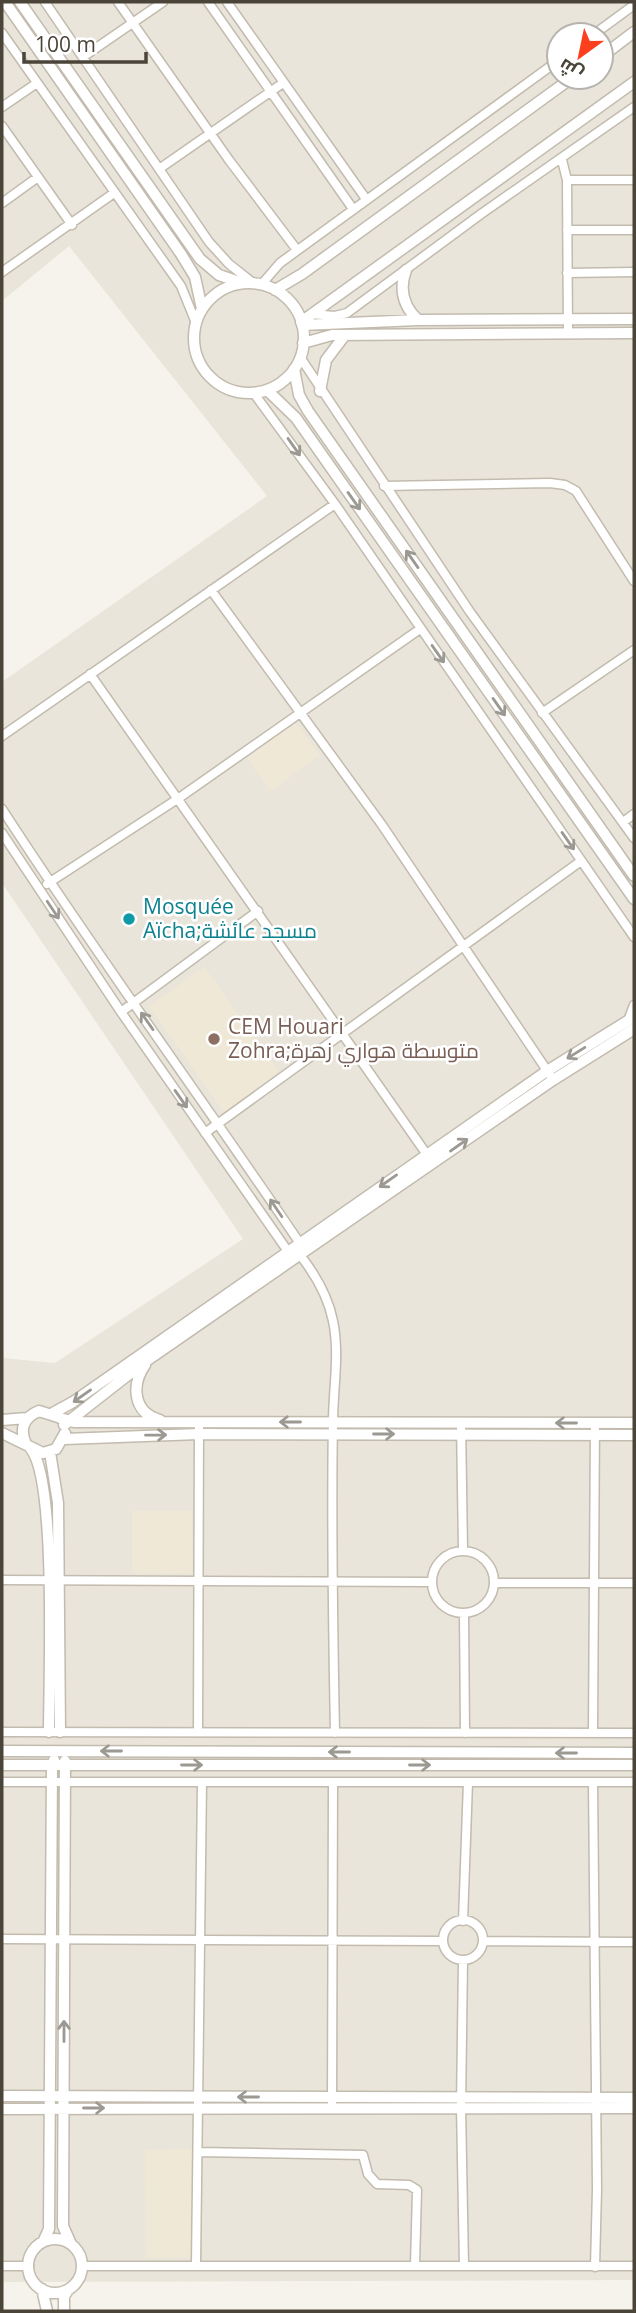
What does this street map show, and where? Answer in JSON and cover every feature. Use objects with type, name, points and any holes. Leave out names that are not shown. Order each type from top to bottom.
[{"type":"street","points":[[5,2],[188,265],[199,290],[202,309]]},
{"type":"street","points":[[2,33],[181,286],[196,323],[196,353],[212,378],[224,387],[253,393],[267,390],[294,369],[303,342],[302,323],[286,298],[275,290],[219,275],[200,259],[20,2]]},
{"type":"street","points":[[44,2],[215,249],[252,284]]},
{"type":"street","points":[[118,2],[210,134],[298,250]]},
{"type":"street","points":[[83,57],[163,2]]},
{"type":"street","points":[[208,2],[353,209]]},
{"type":"street","points":[[227,2],[366,199]]},
{"type":"street","points":[[612,21],[634,5]]},
{"type":"street","points":[[615,46],[634,32]]},
{"type":"street","points":[[196,323],[202,309],[219,291],[252,284],[545,70]]},
{"type":"street","points":[[302,323],[634,82]]},
{"type":"street","points":[[2,107],[37,83]]},
{"type":"street","points":[[159,169],[283,83]]},
{"type":"street","points":[[275,290],[302,274],[554,91]]},
{"type":"street","points":[[311,314],[335,316],[347,313],[481,214],[562,160],[634,107]]},
{"type":"street","points":[[2,126],[72,225]]},
{"type":"street","points":[[562,160],[567,180],[568,334]]},
{"type":"street","points":[[2,203],[38,177]]},
{"type":"street","points":[[567,180],[634,180]]},
{"type":"street","points":[[2,272],[114,193]]},
{"type":"street","points":[[567,230],[634,230]]},
{"type":"street","points":[[406,270],[402,293],[408,308],[418,320]]},
{"type":"street","points":[[566,273],[634,272]]},
{"type":"street","points":[[302,323],[634,318]]},
{"type":"street","points":[[303,342],[324,336],[345,335],[634,332]]},
{"type":"street","points":[[320,391],[326,360],[345,335]]},
{"type":"street","points":[[300,357],[384,486],[542,713],[634,838]]},
{"type":"street","points":[[294,369],[299,396],[308,411],[634,876]]},
{"type":"street","points":[[267,390],[296,418],[634,899]]},
{"type":"street","points":[[253,393],[335,504],[634,937]]},
{"type":"street","points":[[384,486],[565,485],[576,491],[634,581]]},
{"type":"street","points":[[2,736],[335,504]]},
{"type":"street","points":[[211,590],[382,825],[550,1075]]},
{"type":"street","points":[[40,891],[179,798],[420,629]]},
{"type":"street","points":[[542,713],[634,650]]},
{"type":"street","points":[[90,674],[430,1158]]},
{"type":"street","points":[[2,809],[49,883],[219,1123],[299,1242],[300,1255]]},
{"type":"street","points":[[623,822],[634,814]]},
{"type":"street","points":[[2,833],[121,1012],[288,1250],[300,1255],[315,1273],[333,1320],[336,1345],[332,1582],[335,1733]]},
{"type":"street","points":[[205,1133],[582,861]]},
{"type":"street","points":[[121,1012],[258,911]]},
{"type":"street","points":[[64,1439],[61,1419],[73,1402],[299,1242],[430,1158],[632,1022],[634,1005]]},
{"type":"street","points":[[61,1419],[300,1255],[430,1158]]},
{"type":"street","points":[[159,1352],[139,1373],[135,1394],[145,1412],[167,1422]]},
{"type":"street","points":[[2,1420],[27,1418],[39,1411],[61,1419],[333,1428],[461,1428],[634,1423]]},
{"type":"street","points":[[27,1418],[22,1431],[39,1465],[55,1580]]},
{"type":"street","points":[[198,1732],[201,1581],[199,1422]]},
{"type":"street","points":[[593,1733],[595,1423]]},
{"type":"street","points":[[50,1452],[64,1439],[333,1428]]},
{"type":"street","points":[[461,1428],[634,1434]]},
{"type":"street","points":[[461,1428],[463,1550]]},
{"type":"street","points":[[2,1433],[28,1446],[50,1452]]},
{"type":"street","points":[[50,1452],[58,1503],[54,1732]]},
{"type":"street","points":[[463,1550],[482,1557],[489,1564],[495,1583],[487,1603],[479,1609],[464,1613],[447,1609],[439,1602],[432,1583],[437,1564],[453,1552],[463,1550]]},
{"type":"street","points":[[2,1580],[432,1583]]},
{"type":"street","points":[[495,1583],[634,1583]]},
{"type":"street","points":[[464,1613],[465,1733]]},
{"type":"street","points":[[2,1732],[634,1734]]},
{"type":"street","points":[[2,1751],[634,1753]]},
{"type":"street","points":[[43,2242],[49,2229],[51,1782],[52,1765],[60,1751]]},
{"type":"street","points":[[60,1751],[66,1765],[63,2226],[71,2244],[77,2250],[82,2266],[81,2275],[64,2296],[64,2311]]},
{"type":"street","points":[[2,1765],[634,1765]]},
{"type":"street","points":[[2,1782],[634,1782]]},
{"type":"street","points":[[197,2265],[198,1940],[202,1782]]},
{"type":"street","points":[[331,2102],[333,1782]]},
{"type":"street","points":[[463,1921],[468,1782]]},
{"type":"street","points":[[593,1782],[595,2267]]},
{"type":"street","points":[[463,1921],[480,1929],[483,1941],[478,1954],[463,1960],[448,1953],[443,1941],[447,1929],[463,1921]]},
{"type":"street","points":[[2,1939],[443,1941]]},
{"type":"street","points":[[483,1941],[634,1942]]},
{"type":"street","points":[[463,1960],[461,2102],[464,2266]]},
{"type":"street","points":[[2,2095],[63,2095],[198,2102]]},
{"type":"street","points":[[595,2103],[634,2098]]},
{"type":"street","points":[[2,2109],[198,2102],[595,2103],[634,2108]]},
{"type":"street","points":[[198,2152],[363,2155],[368,2174],[377,2184],[409,2185],[416,2190],[415,2265]]},
{"type":"street","points":[[69,2289],[51,2292],[43,2289],[30,2276],[29,2266],[33,2250],[43,2242],[55,2239],[71,2244]]},
{"type":"street","points":[[2,2266],[29,2266]]},
{"type":"street","points":[[82,2266],[634,2266]]},
{"type":"street","points":[[43,2289],[47,2311]]},
{"type":"shaded area","points":[[2,2],[634,2],[634,2280],[2,2282],[2,1358],[55,1363],[243,1239],[2,883],[2,682],[267,496],[69,246],[2,301]]},
{"type":"shaded area","points":[[296,723],[320,755],[271,791],[247,758]]},
{"type":"shaded area","name":"CEM Houari Zohra;متوسطة هواري زهرة","points":[[204,967],[279,1072],[224,1112],[149,1006]]},
{"type":"shaded area","points":[[132,1511],[192,1511],[192,1574],[132,1573]]},
{"type":"shaded area","points":[[193,2149],[193,2257],[146,2258],[145,2150]]},
{"type":"place","name":"Mosquée Aïcha;مسجد عائشة","points":[[129,919]]},
{"type":"place","name":"CEM Houari Zohra;متوسطة هواري زهرة","points":[[214,1039]]}]
